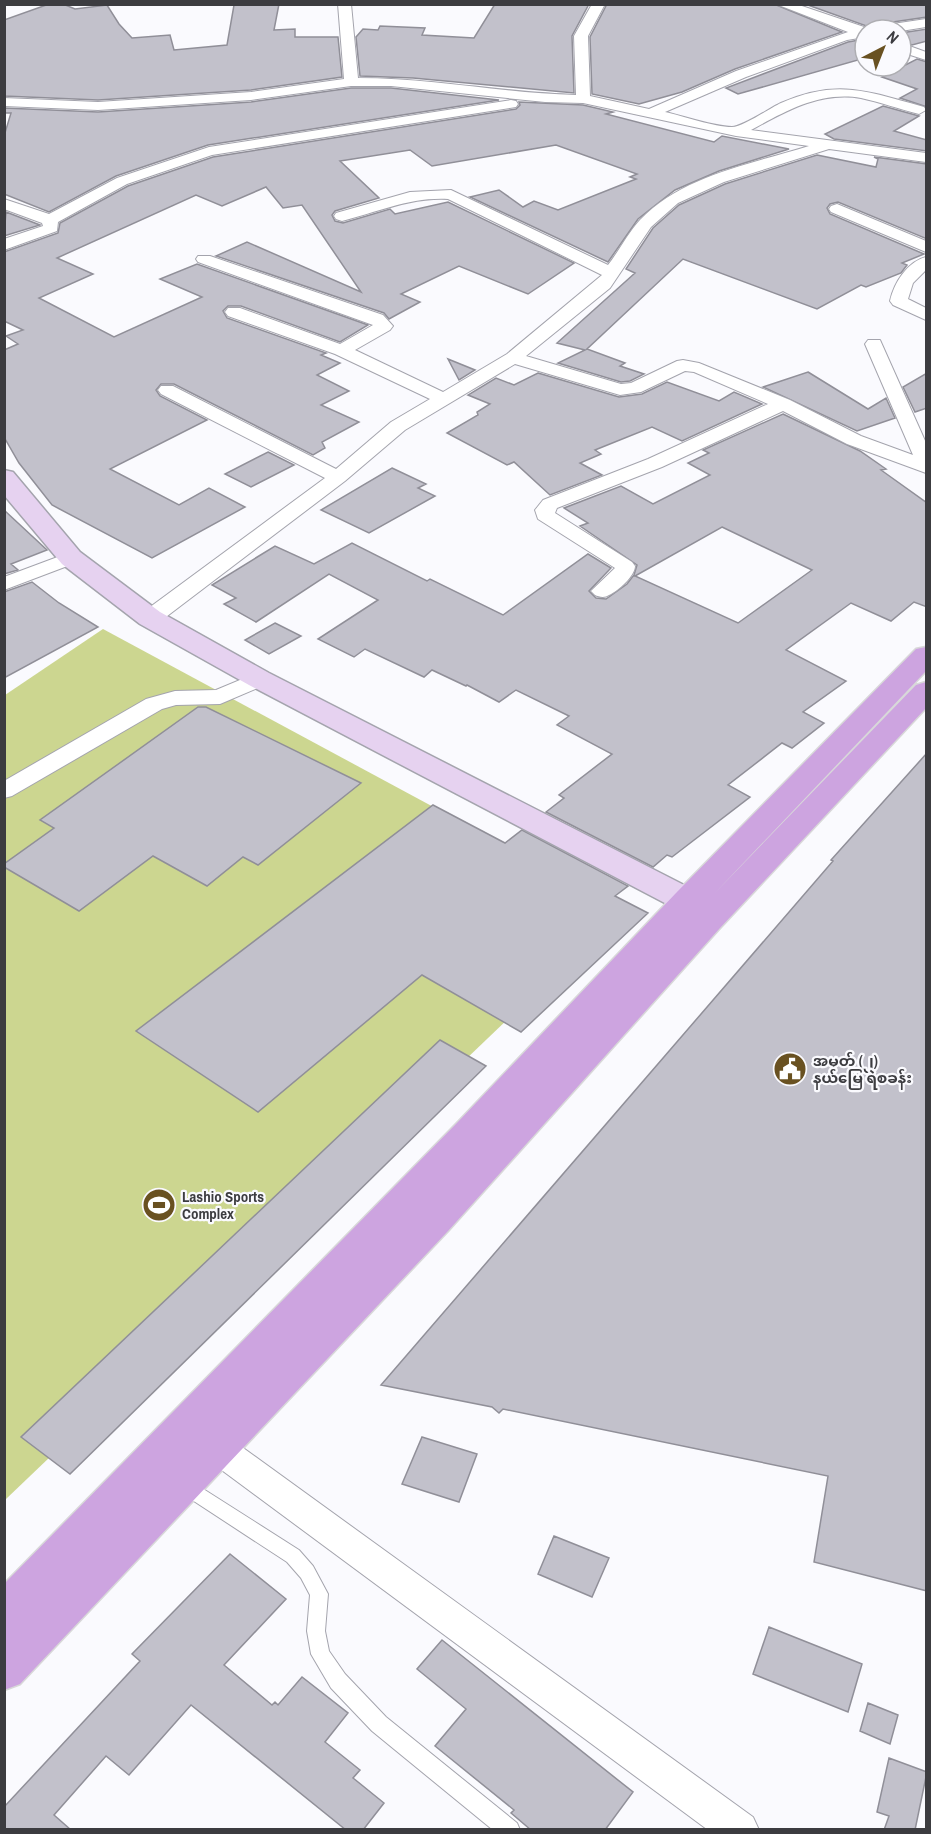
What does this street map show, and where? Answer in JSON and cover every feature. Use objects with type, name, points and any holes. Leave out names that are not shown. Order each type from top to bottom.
[{"type":"main road","points":[[4,1668],[434,1220],[700,908],[927,655]]},
{"type":"main road","points":[[4,1616],[469,1134],[700,908],[927,691]]},
{"type":"street","points":[[344,4],[351,82]]},
{"type":"street","points":[[583,99],[581,36],[599,4]]},
{"type":"street","points":[[782,4],[853,29]]},
{"type":"street","points":[[840,25],[868,17]]},
{"type":"street","points":[[651,113],[741,74],[853,37]]},
{"type":"street","points":[[4,102],[98,106],[251,96],[351,82],[391,82],[545,98],[583,99],[735,132],[927,158]]},
{"type":"street","points":[[735,132],[784,106],[817,94],[844,92],[919,110]]},
{"type":"street","points":[[4,204],[50,220],[122,182],[209,151],[545,98]]},
{"type":"street","points":[[150,618],[338,477],[398,426],[513,358],[604,284],[645,224],[672,200],[719,179],[832,144]]},
{"type":"street","points":[[342,216],[379,203],[440,194],[451,195],[611,273]]},
{"type":"street","points":[[837,209],[927,247]]},
{"type":"street","points":[[4,245],[51,228],[50,220]]},
{"type":"street","points":[[204,259],[383,323],[384,327],[341,350]]},
{"type":"street","points":[[927,262],[911,273],[900,289],[899,301],[927,315]]},
{"type":"street","points":[[234,312],[341,350],[444,399]]},
{"type":"street","points":[[874,344],[927,466]]},
{"type":"street","points":[[513,358],[620,390],[635,388],[682,365],[690,366],[783,404],[854,440],[927,466]]},
{"type":"street","points":[[167,390],[338,477]]},
{"type":"street","points":[[602,591],[625,571],[625,566],[545,515],[545,510],[550,504],[655,463],[783,404]]},
{"type":"street","points":[[4,477],[71,558],[150,618],[259,679],[700,908]]},
{"type":"street","points":[[4,584],[71,558]]},
{"type":"street","points":[[4,791],[154,705],[175,699],[220,697],[259,679]]},
{"type":"street","points":[[216,1447],[740,1830]]},
{"type":"lane","points":[[181,1483],[293,1556],[307,1572],[319,1594],[316,1631],[320,1654],[338,1681],[379,1724],[510,1830]]},
{"type":"green space","name":"Lashio Sports Complex","points":[[103,629],[623,909],[5,1500],[5,695]]},
{"type":"building","points":[[49,4],[63,4],[75,9],[107,5],[119,24],[132,38],[170,35],[174,50],[227,45],[234,5],[279,4],[274,30],[295,29],[295,37],[338,37],[342,77],[251,90],[98,100],[4,96],[4,20]]},
{"type":"building","points":[[495,4],[589,4],[572,36],[574,93],[413,78],[360,76],[356,37],[363,29],[378,30],[380,26],[425,28],[422,35],[474,38]]},
{"type":"building","points":[[607,4],[774,4],[842,32],[735,69],[682,92],[639,104],[592,94],[590,37]]},
{"type":"building","points":[[805,4],[927,4],[927,17],[913,19],[853,18],[853,21]]},
{"type":"building","points":[[927,29],[927,41],[913,45],[913,31]]},
{"type":"building","points":[[853,41],[853,61],[738,94],[726,88]]},
{"type":"building","points":[[917,59],[927,62],[927,107],[900,98],[917,89],[885,78],[913,78],[913,61]]},
{"type":"building","points":[[351,88],[391,88],[499,100],[208,145],[116,176],[49,212],[4,194],[4,136],[11,113],[4,113],[4,108],[98,112],[251,102]]},
{"type":"building","points":[[519,102],[583,105],[613,112],[606,114],[714,142],[722,136],[789,149],[719,171],[675,190],[638,219],[608,262],[470,197],[499,190],[523,207],[534,201],[558,210],[636,179],[630,177],[637,174],[556,145],[432,166],[410,150],[340,161],[379,198],[335,211],[332,215],[335,221],[343,223],[390,209],[395,214],[448,202],[574,263],[528,294],[459,266],[401,294],[420,302],[389,319],[384,313],[216,256],[247,242],[361,292],[302,205],[283,208],[266,187],[222,206],[196,195],[57,258],[93,274],[39,298],[114,337],[202,297],[160,279],[197,264],[368,325],[340,342],[241,306],[228,306],[223,311],[227,318],[326,353],[321,355],[340,363],[317,375],[349,391],[321,405],[359,422],[322,442],[325,448],[313,455],[174,384],[161,384],[156,390],[160,396],[207,420],[110,469],[179,505],[209,488],[245,507],[152,558],[52,505],[19,463],[4,437],[4,350],[18,344],[6,336],[23,330],[4,321],[4,252],[58,233],[60,223],[128,186],[213,157],[516,109],[520,105]]},
{"type":"building","points":[[883,106],[919,116],[894,131],[927,140],[927,151],[834,139],[825,134]]},
{"type":"building","points":[[817,155],[876,167],[878,159],[874,157],[927,164],[927,239],[838,202],[830,204],[827,208],[830,214],[924,254],[902,263],[907,265],[901,273],[866,287],[861,285],[817,309],[683,259],[587,349],[625,363],[620,366],[644,374],[630,381],[621,382],[558,363],[585,350],[557,343],[635,273],[626,269],[653,228],[679,205],[725,184]]},
{"type":"building","points":[[6,212],[40,225],[4,236]]},
{"type":"building","points":[[448,359],[475,370],[459,380]]},
{"type":"building","points":[[808,372],[868,409],[886,398],[895,418],[857,431],[763,387]]},
{"type":"building","points":[[538,373],[619,397],[642,394],[667,382],[719,401],[734,392],[762,404],[682,441],[652,427],[595,450],[601,454],[580,463],[602,475],[550,495],[514,462],[507,465],[447,433],[478,415],[477,412],[490,404],[468,395],[496,378],[514,385]]},
{"type":"building","points":[[927,373],[927,408],[915,412],[903,387]]},
{"type":"building","points":[[783,414],[860,451],[886,469],[881,470],[927,503],[927,607],[914,602],[891,621],[851,603],[786,650],[846,681],[803,712],[824,723],[792,748],[782,743],[728,785],[750,797],[672,857],[667,855],[653,867],[546,812],[564,798],[559,795],[612,754],[557,725],[569,716],[516,690],[499,702],[432,670],[424,677],[365,649],[354,657],[318,639],[378,600],[329,574],[256,622],[224,604],[236,598],[212,585],[275,546],[314,564],[352,543],[427,581],[430,579],[503,615],[588,554],[611,568],[589,591],[596,598],[606,599],[627,584],[634,575],[637,565],[580,526],[588,523],[564,508],[621,486],[653,504],[710,475],[688,463],[709,453],[703,450]],"holes":[[[722,527],[812,570],[738,623],[635,576]]]},
{"type":"building","points":[[268,452],[294,465],[251,487],[225,474]]},
{"type":"building","points":[[392,468],[426,484],[418,488],[435,496],[369,533],[321,510]]},
{"type":"building","points":[[4,510],[47,550],[11,564],[18,570],[4,574]]},
{"type":"building","points":[[32,582],[59,603],[98,627],[4,678],[4,592]]},
{"type":"building","points":[[275,623],[301,636],[269,654],[245,640]]},
{"type":"building","points":[[198,707],[206,707],[361,783],[258,865],[243,857],[207,886],[153,856],[79,911],[4,867],[4,864],[54,828],[40,820]]},
{"type":"building","name":"အမှတ် (၂) နယ်မြေ ရဲစခန်း","points":[[927,753],[927,1591],[814,1562],[828,1476],[503,1409],[499,1413],[492,1407],[381,1385],[833,861],[831,860]]},
{"type":"building","points":[[433,805],[505,843],[522,830],[628,886],[615,896],[648,913],[521,1032],[422,975],[258,1112],[136,1031]]},
{"type":"building","points":[[440,1040],[486,1066],[70,1474],[21,1437]]},
{"type":"building","points":[[422,1437],[477,1454],[459,1502],[402,1484]]},
{"type":"building","points":[[554,1536],[609,1558],[592,1597],[538,1574]]},
{"type":"building","points":[[230,1554],[286,1599],[224,1665],[272,1705],[275,1702],[278,1705],[302,1677],[348,1713],[325,1742],[360,1770],[353,1778],[384,1803],[363,1830],[346,1830],[191,1705],[129,1775],[106,1756],[54,1815],[71,1830],[4,1830],[4,1807],[140,1661],[132,1654]]},
{"type":"building","points":[[769,1627],[862,1664],[848,1712],[753,1674]]},
{"type":"building","points":[[442,1640],[633,1792],[605,1830],[531,1830],[511,1813],[514,1810],[435,1746],[466,1709],[417,1669]]},
{"type":"building","points":[[868,1703],[898,1715],[890,1744],[860,1731]]},
{"type":"building","points":[[889,1758],[927,1772],[915,1830],[884,1830],[889,1816],[877,1812]]},
{"type":"place","name":"အမှတ် (၂) နယ်မြေ ရဲစခန်း","points":[[790,1069]]},
{"type":"place","name":"Lashio Sports Complex","points":[[159,1205]]}]
